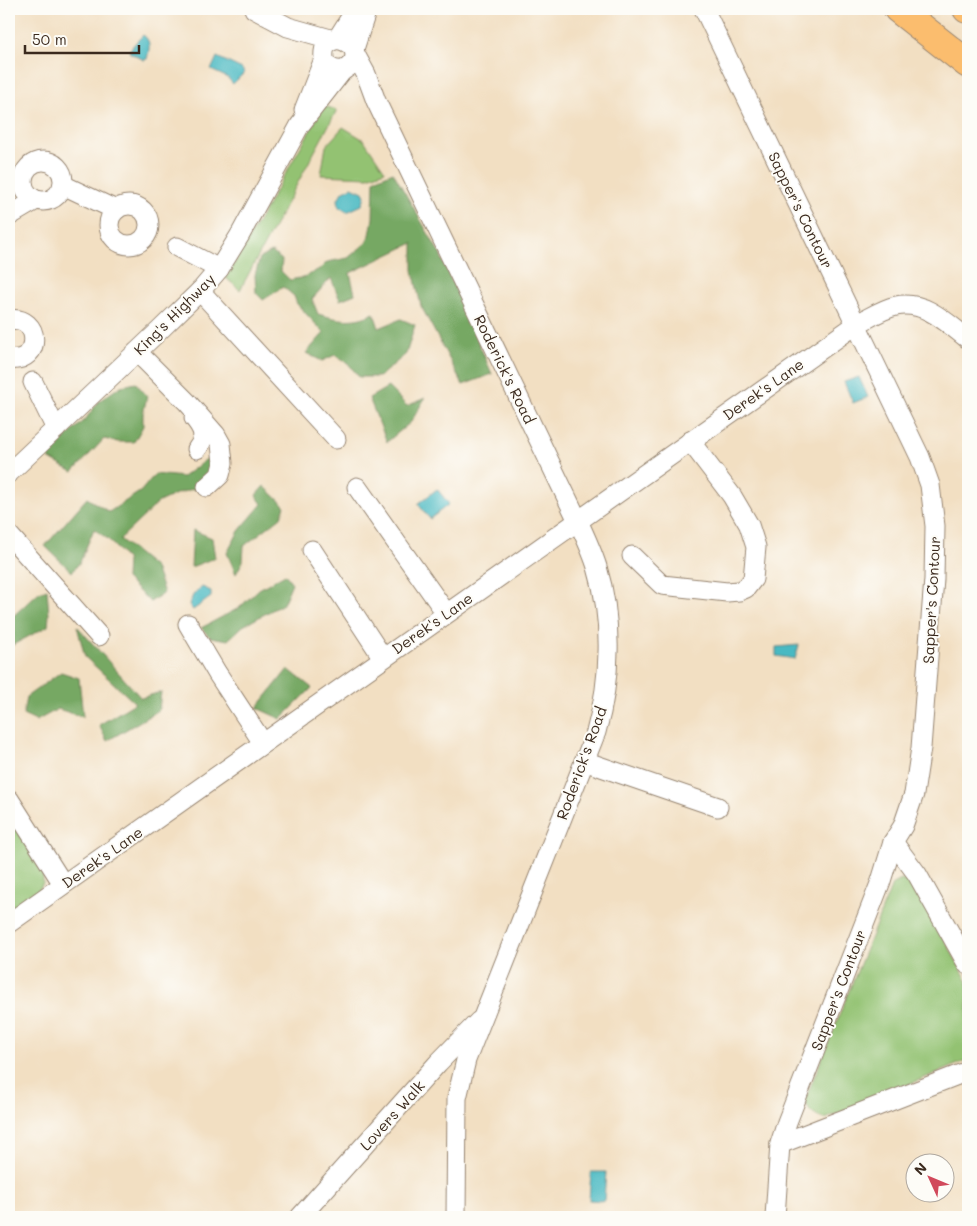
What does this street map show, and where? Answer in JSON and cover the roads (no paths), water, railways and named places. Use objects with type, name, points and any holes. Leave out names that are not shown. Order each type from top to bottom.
[{"type":"highway","points":[[898,9],[968,64]]},
{"type":"street","points":[[254,9],[288,27],[335,40],[345,40],[354,52]]},
{"type":"street","points":[[323,57],[326,46],[335,40],[356,9]]},
{"type":"street","points":[[288,27],[323,57],[329,67],[333,70],[344,70],[353,61],[367,9]]},
{"type":"street","name":"Sapper's Contour","points":[[704,9],[920,457],[930,485],[935,526],[934,579],[919,768],[903,826],[894,842],[881,881],[787,1122],[780,1144],[775,1217]]},
{"type":"street","name":"Roderick's Road","points":[[354,52],[370,82],[376,101],[578,521],[598,570],[605,605],[608,637],[603,703],[596,732],[592,764],[466,1060],[457,1098],[456,1217]]},
{"type":"street","name":"King's Highway","points":[[9,473],[200,291],[219,269],[244,228],[300,125],[323,57]]},
{"type":"street","name":"Roderick's Road","points":[[344,70],[376,101]]},
{"type":"street","name":"King's Highway","points":[[300,125],[344,70]]},
{"type":"street","points":[[9,204],[31,196],[48,201],[61,190],[61,172],[57,167],[46,161],[39,161],[28,168],[24,173],[23,180],[31,196]]},
{"type":"street","points":[[61,190],[113,214]]},
{"type":"street","points":[[9,216],[31,196]]},
{"type":"street","points":[[132,205],[142,210],[148,220],[148,232],[140,242],[122,244],[112,236],[109,224],[113,214],[120,207],[132,205]]},
{"type":"street","points":[[148,232],[219,269]]},
{"type":"street","points":[[200,291],[336,439]]},
{"type":"street","name":"Derek's Lane","points":[[9,923],[856,324],[894,306],[915,306],[924,308],[936,315],[968,339]]},
{"type":"street","points":[[10,318],[24,322],[33,332],[34,345],[31,350],[15,359],[32,379],[56,429]]},
{"type":"street","points":[[135,354],[199,424],[204,434],[202,443],[197,449]]},
{"type":"street","points":[[135,354],[187,402],[216,435],[221,444],[222,463],[220,475],[207,487]]},
{"type":"street","points":[[632,556],[662,585],[739,592],[746,588],[753,580],[756,547],[748,525],[732,496],[690,441]]},
{"type":"street","points":[[357,487],[446,613]]},
{"type":"street","points":[[9,535],[99,636]]},
{"type":"street","points":[[312,550],[383,658]]},
{"type":"street","points":[[188,624],[217,673],[263,743]]},
{"type":"street","points":[[592,764],[718,808]]},
{"type":"street","points":[[9,799],[63,884]]},
{"type":"street","points":[[894,842],[917,874],[968,965]]},
{"type":"street","name":"Lovers Walk","points":[[300,1217],[438,1063],[485,1015]]},
{"type":"street","points":[[780,1144],[968,1070]]},
{"type":"water","points":[[143,35],[148,40],[149,46],[147,59],[144,60],[129,52]]},
{"type":"water","points":[[217,57],[242,69],[244,73],[233,84],[228,78],[211,70]]},
{"type":"water","points":[[352,187],[363,192],[365,196],[362,205],[347,212],[339,207],[338,199],[342,192]]},
{"type":"water","points":[[859,377],[868,397],[853,403],[844,382]]},
{"type":"water","points":[[437,489],[449,504],[430,519],[418,504]]},
{"type":"water","points":[[202,587],[211,591],[211,597],[193,610],[189,605],[193,595]]},
{"type":"water","points":[[799,645],[795,659],[776,656],[776,647]]},
{"type":"water","points":[[591,1172],[606,1172],[604,1201],[589,1200]]}]
